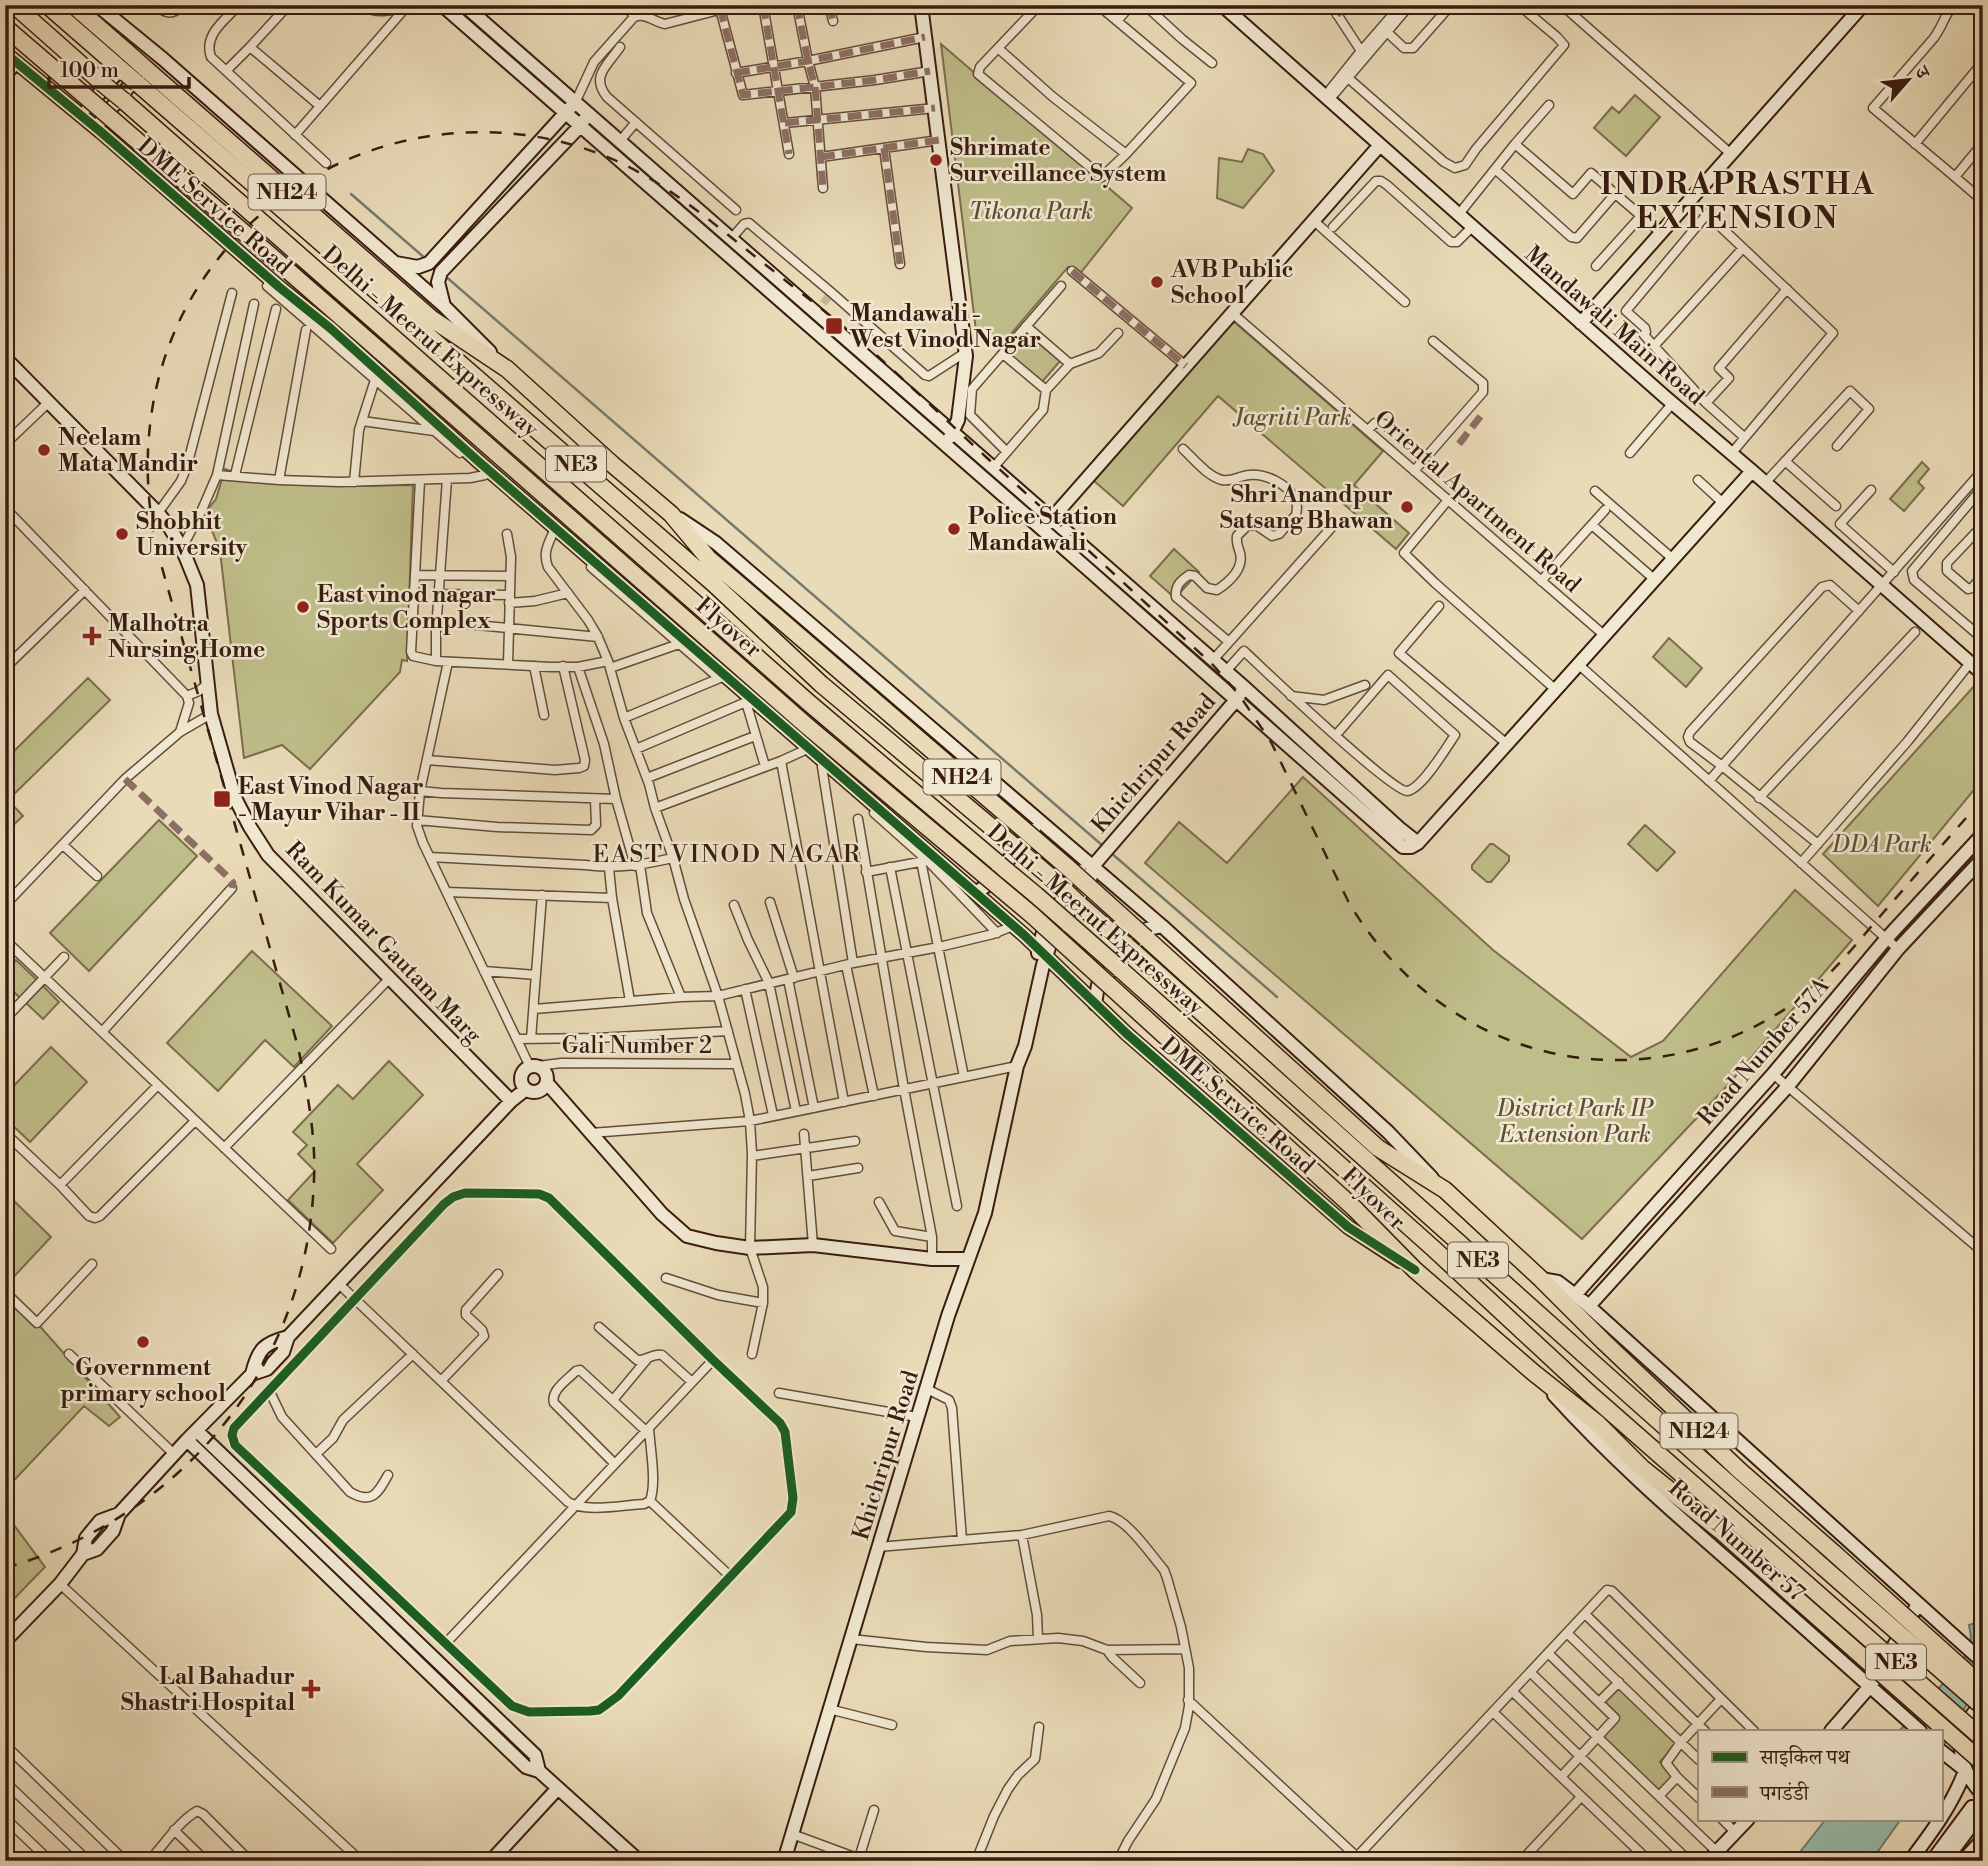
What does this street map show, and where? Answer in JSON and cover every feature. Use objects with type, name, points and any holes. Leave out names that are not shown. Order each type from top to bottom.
[{"type":"highway","name":"Delhi - Meerut Expressway","points":[[13,5],[808,702],[1069,924],[1434,1249],[1589,1393],[1983,1739]]},
{"type":"highway","name":"Delhi - Meerut Expressway","points":[[47,5],[714,584],[821,684],[1053,879],[1637,1402],[1983,1705]]},
{"type":"highway","name":"NH24","points":[[74,5],[427,314],[507,369],[671,514]]},
{"type":"highway","name":"Flyover","points":[[5,27],[285,268],[335,322],[380,351],[807,726],[1031,915],[1355,1209],[1415,1270],[1534,1374],[1597,1423],[1643,1468],[1722,1532],[1983,1763]]},
{"type":"highway","name":"Flyover","points":[[671,514],[708,558],[1093,889],[1378,1148],[1445,1190],[1541,1279]]},
{"type":"highway","name":"NH24","points":[[1541,1279],[1739,1470],[1983,1687]]},
{"type":"street","points":[[97,5],[163,59],[444,306],[507,369]]},
{"type":"street","points":[[155,5],[169,14],[175,13],[183,5]]},
{"type":"street","points":[[239,5],[211,35],[211,57],[326,163]]},
{"type":"street","points":[[362,5],[368,9],[385,11],[407,5]]},
{"type":"street","points":[[295,135],[407,5]]},
{"type":"street","points":[[442,5],[1396,843],[1408,848],[1418,843],[1752,471]]},
{"type":"street","points":[[464,5],[1226,671],[1418,843]]},
{"type":"street","points":[[625,5],[635,16]]},
{"type":"street","points":[[392,262],[418,267],[429,263],[575,103],[594,62],[635,16],[647,16],[665,24],[720,7],[738,5]]},
{"type":"street","points":[[762,5],[789,154]]},
{"type":"street","points":[[797,5],[807,61],[815,87],[823,188]]},
{"type":"street","points":[[829,5],[833,21]]},
{"type":"street","points":[[921,5],[966,352],[958,420],[953,433],[944,444]]},
{"type":"street","points":[[1039,5],[980,67],[978,74],[1102,177],[1191,83],[1098,5]]},
{"type":"street","points":[[1117,21],[1131,5]]},
{"type":"street","points":[[1145,5],[1212,63]]},
{"type":"street","name":"Mandawali Main Road","points":[[1222,5],[1672,404],[1978,666]]},
{"type":"street","points":[[1331,5],[1361,51]]},
{"type":"street","points":[[1337,15],[1346,5]]},
{"type":"street","points":[[1327,98],[1361,51],[1401,5]]},
{"type":"street","points":[[1327,98],[1410,5]]},
{"type":"street","points":[[1387,32],[1404,48],[1413,48],[1451,5]]},
{"type":"street","points":[[1347,78],[1444,162],[1455,168],[1465,165],[1564,45],[1519,5]]},
{"type":"street","points":[[1562,5],[1731,155]]},
{"type":"street","points":[[1581,323],[1863,5]]},
{"type":"street","points":[[1953,5],[1941,29],[1873,108],[1983,201]]},
{"type":"street","points":[[720,7],[743,95],[930,71]]},
{"type":"street","points":[[226,71],[283,11]]},
{"type":"street","points":[[77,111],[91,105],[134,52],[137,46],[136,37]]},
{"type":"street","points":[[736,73],[925,37]]},
{"type":"street","points":[[250,47],[320,106]]},
{"type":"street","points":[[620,47],[600,76],[600,88],[736,210]]},
{"type":"street","points":[[999,49],[1126,154]]},
{"type":"street","name":"DME Service Road","points":[[5,53],[77,111],[278,288],[335,322],[478,461],[1013,926],[1127,1034],[1348,1227],[1415,1270]]},
{"type":"street","points":[[101,132],[100,123],[103,117],[147,65],[163,59]]},
{"type":"street","points":[[5,75],[16,62]]},
{"type":"street","points":[[1915,144],[1983,62]]},
{"type":"street","points":[[1459,214],[1549,105]]},
{"type":"street","points":[[785,123],[935,108]]},
{"type":"street","points":[[444,306],[438,282],[442,272],[580,126],[588,113]]},
{"type":"street","points":[[620,141],[636,122]]},
{"type":"street","points":[[821,157],[939,140]]},
{"type":"street","points":[[1955,177],[1983,143]]},
{"type":"street","points":[[1515,144],[1573,194],[1591,173],[1661,233]]},
{"type":"street","points":[[1042,530],[1380,145]]},
{"type":"street","points":[[884,148],[900,264]]},
{"type":"street","points":[[1495,170],[1571,237],[1577,238],[1615,194]]},
{"type":"street","points":[[1333,227],[1376,181],[1381,181],[1451,242],[1457,242],[1472,227]]},
{"type":"street","points":[[1731,454],[1833,333],[1707,214],[1626,311],[1645,328],[1644,335],[1706,403],[1744,437]]},
{"type":"street","points":[[1596,266],[1641,216]]},
{"type":"street","points":[[1314,221],[1405,302]]},
{"type":"street","points":[[731,239],[748,223],[925,375],[929,376],[966,352]]},
{"type":"street","points":[[1655,345],[1743,247]]},
{"type":"street","points":[[1072,271],[1186,366]]},
{"type":"street","points":[[1007,452],[970,415],[972,389],[1061,285]]},
{"type":"street","points":[[267,286],[822,767],[925,861],[997,933]]},
{"type":"street","points":[[1706,403],[1729,378],[1719,368],[1787,289]]},
{"type":"street","points":[[158,513],[181,481],[187,466],[232,293]]},
{"type":"street","points":[[182,548],[217,475],[254,304]]},
{"type":"street","points":[[235,475],[276,309]]},
{"type":"street","name":"Oriental Apartment Road","points":[[1232,313],[1604,635]]},
{"type":"street","points":[[1026,326],[1070,363]]},
{"type":"street","points":[[279,480],[306,330]]},
{"type":"street","points":[[993,468],[1043,410],[1046,390],[1070,363],[1099,353],[1118,332]]},
{"type":"street","points":[[1414,471],[1482,391],[1483,383],[1433,341]]},
{"type":"street","points":[[840,353],[849,342]]},
{"type":"street","points":[[1003,354],[1046,390]]},
{"type":"street","name":"Ram Kumar Gautam Marg","points":[[5,358],[158,513],[182,548],[197,585],[211,714],[235,798],[268,855],[511,1101]]},
{"type":"street","points":[[354,482],[359,430],[375,380]]},
{"type":"street","points":[[1765,483],[1850,391],[1869,409],[1837,446]]},
{"type":"street","points":[[5,444],[49,402]]},
{"type":"street","points":[[1630,453],[1672,404]]},
{"type":"street","points":[[362,421],[435,431]]},
{"type":"street","points":[[1368,430],[1376,422],[1384,424],[1425,458]]},
{"type":"street","points":[[1184,449],[1214,477],[1230,480],[1262,475],[1290,491],[1297,502],[1296,515],[1279,534],[1272,536],[1256,525],[1247,526],[1237,536],[1236,543],[1241,555],[1238,569],[1228,583],[1217,590],[1207,588],[1195,576],[1189,575],[1175,590],[1176,597],[1229,642]]},
{"type":"street","points":[[1785,461],[1836,506]]},
{"type":"street","points":[[1709,780],[1983,470]]},
{"type":"street","points":[[217,475],[354,482],[470,478],[485,475]]},
{"type":"street","points":[[436,661],[436,621],[447,479]]},
{"type":"street","points":[[420,480],[411,652],[416,658],[448,662],[578,667],[609,664],[679,644]]},
{"type":"street","points":[[1698,480],[1723,503]]},
{"type":"street","points":[[1982,636],[1914,580],[1912,571],[1983,486]]},
{"type":"street","points":[[1595,491],[1673,559]]},
{"type":"street","points":[[1871,491],[1840,524],[1894,572]]},
{"type":"street","points":[[1448,500],[1404,553],[1556,690]]},
{"type":"street","points":[[5,508],[187,696],[189,703],[180,732]]},
{"type":"street","points":[[1541,581],[1605,510]]},
{"type":"street","points":[[671,514],[716,543],[1163,926],[1388,1132],[1445,1190]]},
{"type":"street","points":[[1592,525],[1654,579]]},
{"type":"street","points":[[1983,525],[1947,563],[1948,571],[1968,589],[1983,575]]},
{"type":"street","points":[[1213,660],[1331,528]]},
{"type":"street","points":[[553,533],[544,552],[545,559],[548,567],[588,620],[609,664],[624,718],[647,778],[684,899],[718,996],[750,1121],[750,1248],[763,1287],[763,1303],[752,1353]]},
{"type":"street","points":[[507,534],[511,557],[508,664]]},
{"type":"street","points":[[415,575],[509,576]]},
{"type":"street","points":[[1818,844],[1690,742],[1688,737],[1822,587],[1830,585],[1859,611]]},
{"type":"street","points":[[5,667],[85,590]]},
{"type":"street","points":[[438,594],[536,601],[568,593]]},
{"type":"street","points":[[1439,606],[1399,653],[1507,744]]},
{"type":"street","points":[[436,621],[598,637]]},
{"type":"street","points":[[1759,798],[1915,632]]},
{"type":"street","points":[[1226,671],[1244,651],[1336,735],[1401,790],[1408,791],[1419,785],[1455,735],[1388,675],[1336,735]]},
{"type":"street","points":[[448,662],[420,791],[416,820],[418,832],[517,1039],[534,1066],[546,1073],[547,1083],[662,1214],[687,1236],[750,1248],[813,1245],[932,1259],[968,1259]]},
{"type":"street","points":[[1578,664],[1898,949]]},
{"type":"street","points":[[534,666],[544,715]]},
{"type":"street","points":[[427,760],[555,770],[584,766],[563,666]]},
{"type":"street","points":[[1801,863],[1978,666]]},
{"type":"street","points":[[578,667],[604,744],[616,799],[638,865],[647,913],[681,997]]},
{"type":"street","points":[[624,718],[720,678]]},
{"type":"street","points":[[187,696],[208,683]]},
{"type":"street","points":[[1291,695],[1324,700],[1365,685]]},
{"type":"street","name":"Khichripur Road","points":[[784,1861],[948,1316],[985,1213],[1043,965],[1042,953],[1090,880],[1093,866],[1236,700],[1244,687]]},
{"type":"street","points":[[746,702],[765,766]]},
{"type":"street","points":[[636,750],[746,702]]},
{"type":"street","points":[[5,905],[131,774],[180,732],[211,714]]},
{"type":"street","points":[[647,778],[755,736]]},
{"type":"street","points":[[655,808],[803,751]]},
{"type":"street","points":[[781,761],[844,1102]]},
{"type":"street","points":[[822,767],[849,964],[874,1096]]},
{"type":"street","points":[[420,791],[616,799]]},
{"type":"street","points":[[416,820],[497,827],[591,830],[596,825],[595,799]]},
{"type":"street","points":[[858,819],[880,957],[932,1237],[932,1259]]},
{"type":"street","points":[[975,893],[986,886],[1034,831],[1038,819]]},
{"type":"street","name":"Road Number 57A","points":[[1575,1295],[1773,1074],[1886,939],[1983,834]]},
{"type":"street","points":[[63,845],[97,876]]},
{"type":"street","points":[[430,857],[610,868],[673,858]]},
{"type":"street","name":"Road Number 57A","points":[[1590,1306],[1788,1086],[1898,949],[1983,858]]},
{"type":"street","points":[[866,872],[925,861]]},
{"type":"street","points":[[925,861],[964,1077]]},
{"type":"street","points":[[890,867],[957,1206]]},
{"type":"street","points":[[610,868],[612,898],[630,1001]]},
{"type":"street","points":[[102,1032],[232,888]]},
{"type":"street","points":[[447,892],[612,898]]},
{"type":"street","points":[[531,1040],[542,895]]},
{"type":"street","points":[[770,902],[791,979],[814,1108]]},
{"type":"street","points":[[734,905],[769,983],[796,1111]]},
{"type":"street","points":[[534,1009],[718,996],[880,957],[939,947],[997,933],[1013,926]]},
{"type":"street","points":[[1095,1004],[1098,985],[1147,929],[1163,926]]},
{"type":"street","points":[[5,940],[331,1249]]},
{"type":"street","points":[[5,1019],[64,957]]},
{"type":"street","points":[[484,971],[536,975]]},
{"type":"street","points":[[224,1148],[390,978]]},
{"type":"street","points":[[745,989],[773,1115]]},
{"type":"street","points":[[517,1039],[727,1031]]},
{"type":"street","name":"Gali Number 2","points":[[534,1066],[561,1063],[736,1064]]},
{"type":"street","points":[[591,1133],[750,1121],[933,1084],[1018,1063]]},
{"type":"street","points":[[534,1066],[524,1070],[522,1085],[535,1092],[547,1083]]},
{"type":"street","points":[[1773,1074],[1983,1252]]},
{"type":"street","points":[[60,1185],[158,1085]]},
{"type":"street","points":[[5,1641],[60,1584],[83,1554],[86,1538],[100,1521],[119,1514],[252,1374],[256,1358],[270,1342],[288,1336],[511,1101],[526,1089]]},
{"type":"street","points":[[5,1133],[89,1216],[95,1218],[195,1121]]},
{"type":"street","points":[[804,1134],[813,1245]]},
{"type":"street","points":[[752,1156],[855,1142]]},
{"type":"street","points":[[808,1176],[858,1167]]},
{"type":"street","points":[[465,1193],[539,1194],[550,1198],[713,1360],[780,1423],[785,1432],[793,1499],[790,1513],[618,1696],[599,1710],[529,1712],[512,1706],[235,1445],[232,1435],[234,1428],[444,1204],[465,1193]]},
{"type":"street","points":[[879,1202],[895,1231],[932,1237]]},
{"type":"street","points":[[5,1292],[37,1323],[92,1264]]},
{"type":"street","points":[[441,1381],[484,1336],[482,1330],[466,1315],[466,1311],[498,1274]]},
{"type":"street","points":[[666,1278],[718,1295],[763,1303]]},
{"type":"street","points":[[1541,1279],[1558,1282],[1590,1306],[1983,1662]]},
{"type":"street","points":[[339,1284],[568,1502],[589,1508],[643,1504],[650,1501],[653,1481],[647,1429],[582,1371],[578,1370],[552,1397],[554,1404],[615,1464]]},
{"type":"street","points":[[599,1327],[637,1360],[662,1355],[692,1382]]},
{"type":"street","points":[[69,1354],[174,1454]]},
{"type":"street","points":[[316,1454],[333,1438],[343,1420],[413,1354]]},
{"type":"street","points":[[613,1400],[648,1358]]},
{"type":"street","points":[[445,1644],[713,1360]]},
{"type":"street","name":"Road Number 57","points":[[1534,1374],[1640,1483],[1919,1730]]},
{"type":"street","points":[[927,1389],[948,1400],[951,1408],[962,1541]]},
{"type":"street","points":[[269,1390],[282,1417],[350,1492],[363,1498],[375,1495],[388,1475]]},
{"type":"street","points":[[779,1394],[917,1417]]},
{"type":"street","points":[[197,1431],[536,1755],[539,1771]]},
{"type":"street","points":[[187,1440],[526,1767],[539,1771],[639,1861]]},
{"type":"street","points":[[650,1501],[731,1577]]},
{"type":"street","points":[[878,1548],[1022,1535],[1109,1516],[1124,1523],[1164,1570],[1181,1627],[1189,1668],[1185,1728],[1156,1799],[1118,1861]]},
{"type":"street","points":[[1022,1535],[1037,1615],[1038,1639]]},
{"type":"street","points":[[60,1584],[361,1861]]},
{"type":"street","points":[[1188,1700],[1355,1859],[1607,1590],[1612,1591],[1753,1730]]},
{"type":"street","points":[[1832,1730],[1871,1685],[1918,1604]]},
{"type":"street","points":[[1585,1614],[1705,1730]]},
{"type":"street","points":[[1567,1633],[1698,1759]]},
{"type":"street","points":[[851,1639],[987,1650],[1010,1641],[1058,1638],[1083,1641],[1107,1650],[1185,1649]]},
{"type":"street","points":[[1107,1650],[1140,1684]]},
{"type":"street","points":[[1548,1653],[1615,1718],[1561,1777]]},
{"type":"street","points":[[1530,1672],[1659,1796],[1712,1856],[1747,1820]]},
{"type":"street","points":[[1599,1702],[1619,1682]]},
{"type":"street","points":[[1513,1691],[1689,1861]]},
{"type":"street","points":[[1698,1797],[1666,1763],[1681,1742],[1721,1699]]},
{"type":"street","points":[[1942,1817],[1965,1771],[1961,1759],[1962,1735],[1967,1723],[1983,1705]]},
{"type":"street","points":[[830,1710],[892,1725]]},
{"type":"street","points":[[1493,1712],[1649,1861]]},
{"type":"street","points":[[976,1861],[1008,1789],[1035,1759],[1039,1727]]},
{"type":"street","points":[[5,1745],[125,1861]]},
{"type":"street","points":[[1945,1755],[1965,1771],[1983,1795]]},
{"type":"street","points":[[1659,1796],[1677,1777]]},
{"type":"street","points":[[5,1782],[88,1861]]},
{"type":"street","points":[[491,1861],[558,1788]]},
{"type":"street","points":[[1521,1861],[1581,1797]]},
{"type":"street","points":[[792,1834],[862,1859],[874,1810]]},
{"type":"street","points":[[1932,1861],[1976,1810],[1945,1861]]},
{"type":"street","points":[[149,1861],[174,1830],[197,1811],[250,1861]]},
{"type":"street","points":[[5,1818],[50,1861]]},
{"type":"street","points":[[1723,1820],[1735,1832]]},
{"type":"street","points":[[1910,1861],[1940,1820]]},
{"type":"street","points":[[174,1830],[206,1861]]},
{"type":"street","points":[[1963,1861],[1983,1839]]},
{"type":"street","points":[[156,1853],[164,1861]]},
{"type":"green space","name":"Tikona Park","points":[[941,44],[1132,208],[1079,275],[1068,267],[999,348],[976,331]]},
{"type":"green space","points":[[1635,95],[1660,117],[1626,156],[1594,128],[1612,107],[1619,113]]},
{"type":"green space","points":[[1248,149],[1263,154],[1274,171],[1243,208],[1217,198],[1219,158],[1242,162]]},
{"type":"green space","name":"Jagriti Park","points":[[1232,320],[1383,451],[1354,485],[1409,533],[1396,549],[1218,396],[1123,506],[1094,481]]},
{"type":"green space","points":[[1029,335],[1060,361],[1042,382],[1011,355]]},
{"type":"green space","points":[[1922,462],[1929,469],[1918,482],[1924,488],[1904,511],[1890,499]]},
{"type":"green space","points":[[225,469],[246,476],[293,484],[413,485],[407,661],[402,660],[400,672],[310,769],[282,745],[244,758],[220,551],[205,513],[216,499]]},
{"type":"green space","points":[[1174,549],[1199,572],[1175,598],[1150,576]]},
{"type":"green space","points":[[1669,638],[1702,668],[1686,687],[1653,657]]},
{"type":"green space","points":[[88,678],[110,700],[8,800],[23,816],[5,833],[5,760]]},
{"type":"green space","name":"DDA Park","points":[[1976,684],[1983,690],[1983,779],[1878,906],[1823,854]]},
{"type":"green space","name":"District Park IP Extension Park","points":[[1303,777],[1493,950],[1631,1057],[1663,1041],[1795,890],[1852,940],[1727,1086],[1582,1239],[1145,863],[1179,822],[1227,863]]},
{"type":"green space","points":[[159,820],[197,856],[89,971],[50,933]]},
{"type":"green space","points":[[1645,825],[1675,852],[1657,871],[1628,844]]},
{"type":"green space","points":[[1490,844],[1509,856],[1509,861],[1491,882],[1487,882],[1472,869],[1472,865]]},
{"type":"green space","points":[[252,951],[332,1026],[294,1067],[265,1040],[218,1091],[167,1043]]},
{"type":"green space","points":[[16,960],[37,980],[20,998],[5,983],[5,972]]},
{"type":"green space","points":[[43,986],[59,1002],[43,1019],[26,1003]]},
{"type":"green space","points":[[51,1047],[87,1082],[30,1142],[5,1118],[5,1095]]},
{"type":"green space","points":[[389,1061],[423,1095],[357,1164],[383,1190],[333,1243],[288,1200],[315,1171],[298,1154],[307,1145],[293,1132],[338,1085],[353,1099]]},
{"type":"green space","points":[[14,1201],[51,1237],[7,1284],[5,1210]]},
{"type":"green space","points":[[5,1291],[120,1417],[109,1426],[84,1406],[5,1490]]},
{"type":"green space","points":[[5,1513],[45,1567],[5,1608]]},
{"type":"green space","points":[[1619,1685],[1678,1742],[1660,1762],[1675,1777],[1659,1794],[1600,1737],[1618,1718],[1602,1703]]},
{"type":"shaded area","points":[[1975,1623],[1983,1627],[1983,1690],[1967,1704],[1942,1748],[1942,1730],[1900,1730],[1968,1653],[1971,1637],[1969,1625]]},
{"type":"shaded area","points":[[1825,1820],[1900,1820],[1871,1861],[1793,1861]]},
{"type":"waterway","points":[[351,194],[426,259]]},
{"type":"waterway","points":[[444,275],[1103,846]]},
{"type":"waterway","points":[[1110,852],[1277,997]]},
{"type":"tunnel","points":[[815,312],[832,293]]},
{"type":"railway","points":[[5,1568],[69,1544],[128,1512],[179,1472],[224,1424],[261,1370],[288,1311],[306,1247],[314,1179],[314,1146],[298,1047],[157,550],[150,505],[148,461],[151,418],[160,375],[173,334],[193,295],[218,259],[249,225],[286,195],[326,170],[369,151],[414,139],[460,133],[507,133],[554,140],[600,154],[624,164],[668,190],[830,315],[876,354],[1213,665],[1240,696],[1271,742],[1349,903],[1389,958],[1438,1001],[1492,1033],[1551,1053],[1613,1060],[1676,1054],[1737,1035],[1797,1001],[1821,982],[1983,799]]},
{"type":"marked path","points":[[763,5],[789,154]]},
{"type":"marked path","points":[[797,5],[815,87],[823,188]]},
{"type":"marked path","points":[[829,5],[833,21]]},
{"type":"marked path","points":[[1337,15],[1346,5]]},
{"type":"marked path","points":[[720,8],[743,95],[930,71]]},
{"type":"marked path","points":[[736,73],[925,37]]},
{"type":"marked path","points":[[785,123],[935,108]]},
{"type":"marked path","points":[[821,157],[939,140]]},
{"type":"marked path","points":[[884,148],[900,264]]},
{"type":"marked path","points":[[1072,271],[1186,366]]},
{"type":"marked path","points":[[1459,444],[1483,413]]},
{"type":"marked path","points":[[125,779],[230,879],[232,888]]},
{"type":"cycle path","points":[[5,53],[330,328],[478,461],[1024,935],[1127,1034],[1348,1227],[1415,1270]]},
{"type":"cycle path","points":[[465,1193],[539,1194],[549,1198],[780,1423],[785,1432],[793,1498],[791,1512],[618,1696],[599,1710],[529,1712],[512,1706],[235,1445],[232,1435],[234,1428],[444,1204],[465,1193]]},
{"type":"place","name":"Shrimate Surveillance System","points":[[936,160]]},
{"type":"place","name":"AVB Public School","points":[[1157,282]]},
{"type":"place","name":"Mandawali - West Vinod Nagar","points":[[834,326]]},
{"type":"place","name":"Neelam Mata Mandir","points":[[44,450]]},
{"type":"place","name":"Shri Anandpur Satsang Bhawan","points":[[1407,507]]},
{"type":"place","name":"Police Station Mandawali","points":[[954,529]]},
{"type":"place","name":"Shobhit University","points":[[122,534]]},
{"type":"place","name":"East vinod nagar Sports Complex","points":[[303,607]]},
{"type":"place","name":"Malhotra Nursing Home","points":[[92,636]]},
{"type":"place","name":"East Vinod Nagar - Mayur Vihar - II","points":[[222,799]]},
{"type":"place","name":"Government primary school","points":[[143,1342]]},
{"type":"place","name":"Lal Bahadur Shastri Hospital","points":[[311,1689]]},
{"type":"district","name":"INDRAPRASTHA EXTENSION","points":[[1738,201]]},
{"type":"district","name":"EAST VINOD NAGAR","points":[[727,854]]}]
